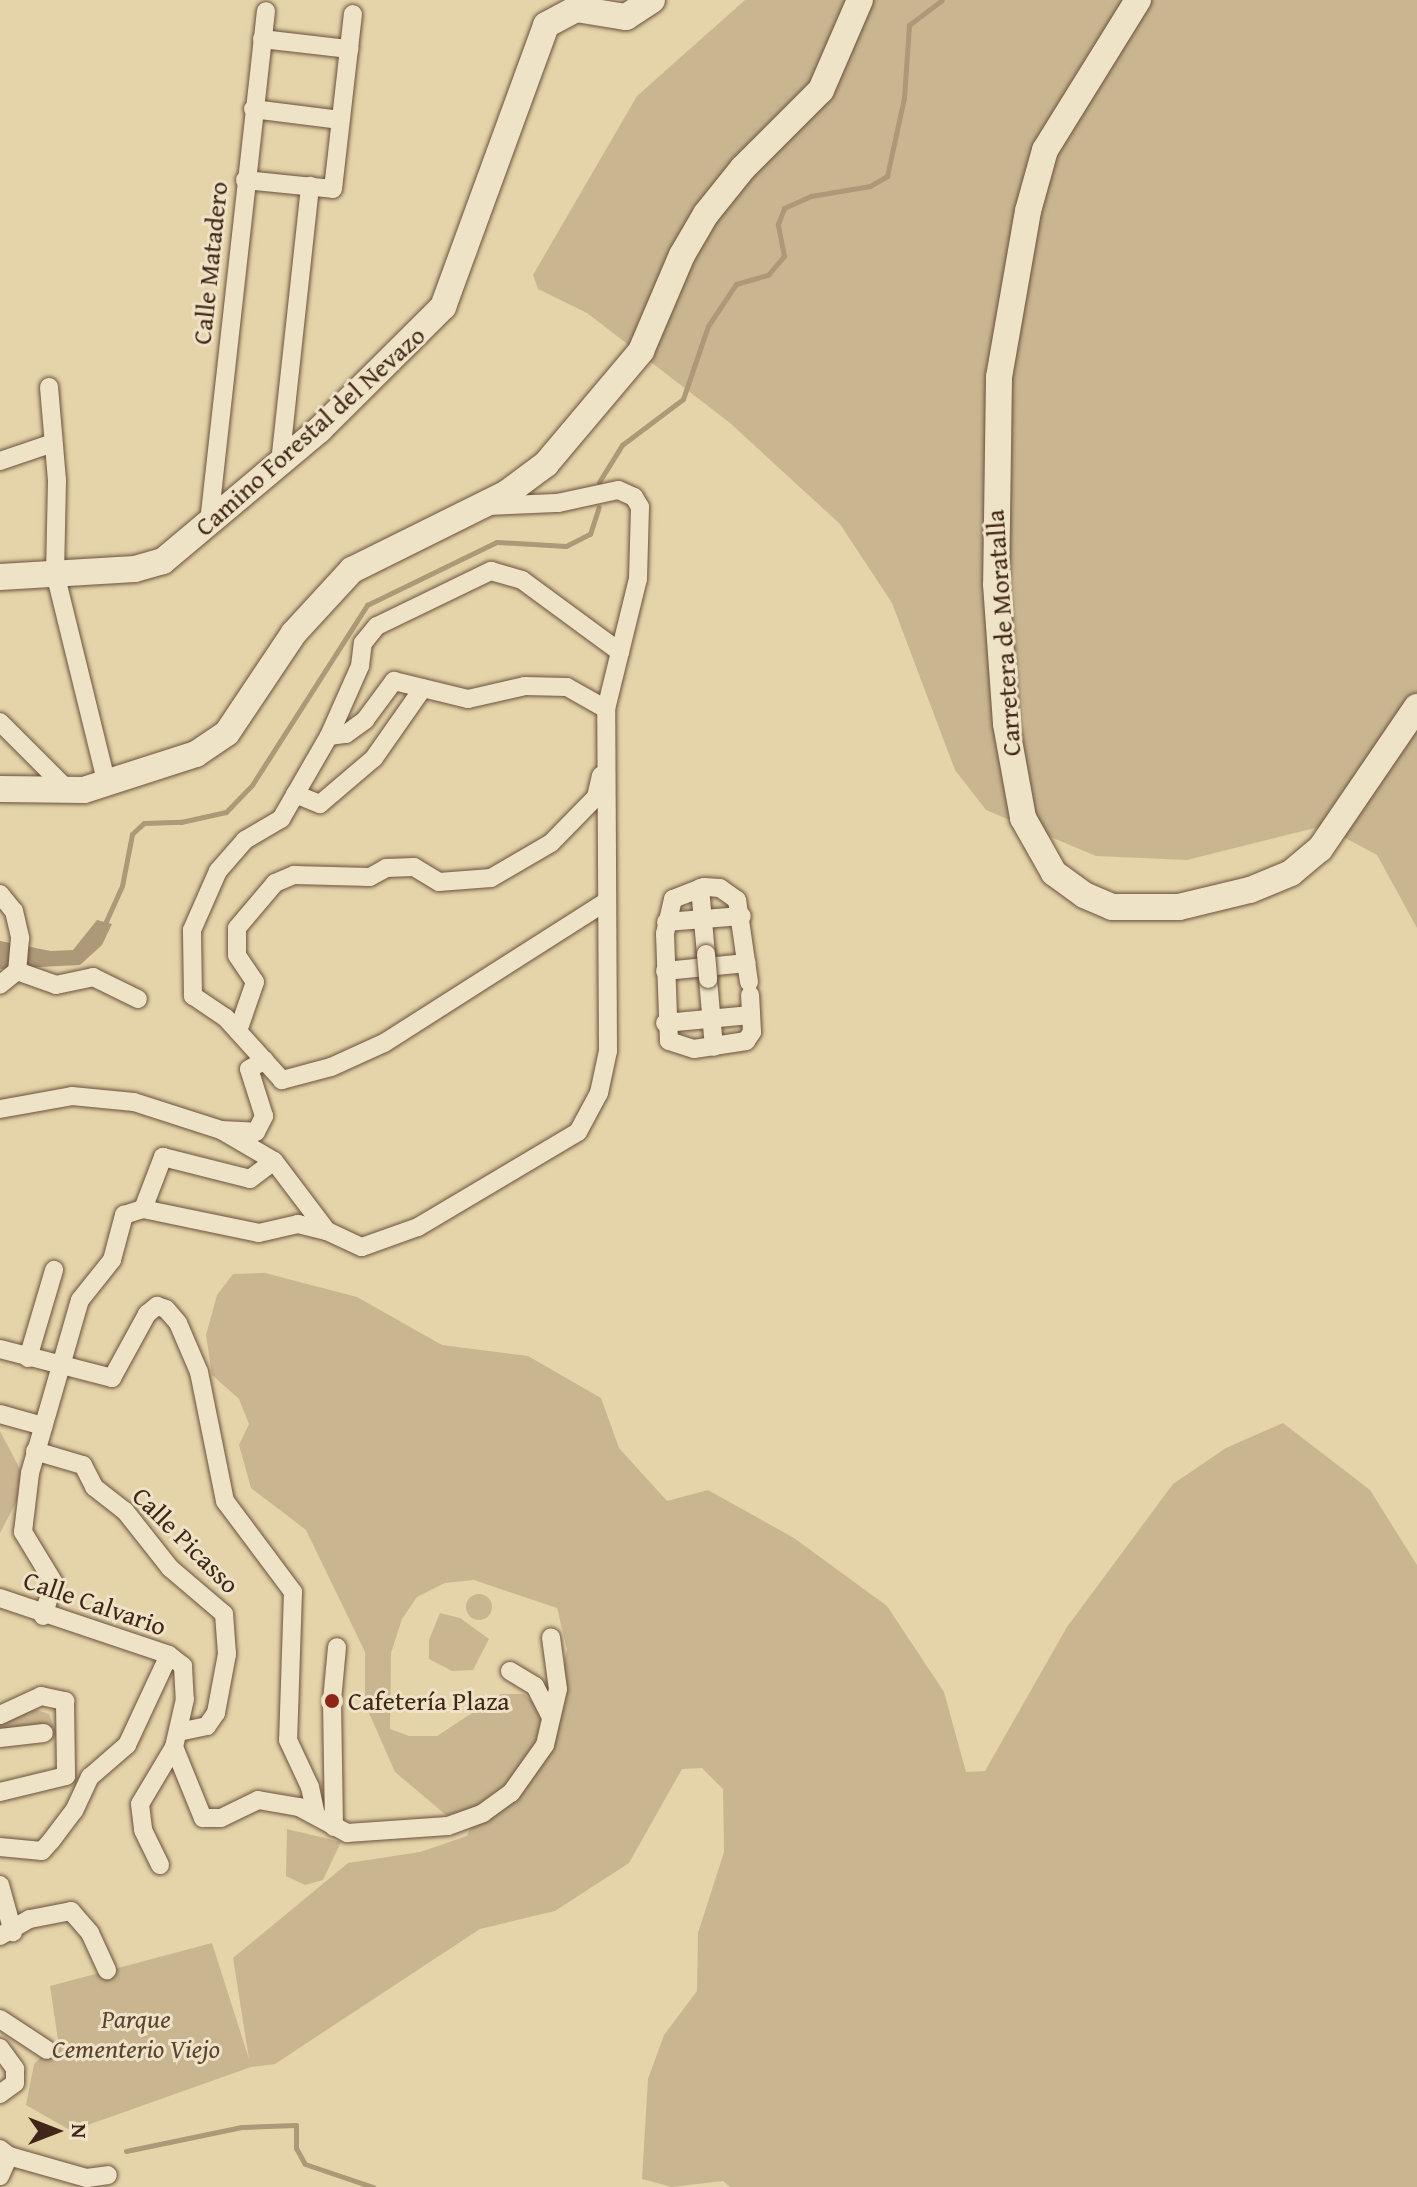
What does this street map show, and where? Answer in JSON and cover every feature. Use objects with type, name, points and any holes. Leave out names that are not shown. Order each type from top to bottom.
[{"type":"main road","name":"Camino Forestal del Nevazo","points":[[0,577],[154,565],[280,463],[372,383],[443,307],[546,25],[576,9],[626,17],[652,0]]},
{"type":"main road","points":[[0,789],[70,792],[107,785],[177,763],[210,745],[238,719],[330,589],[378,554],[507,493],[546,464],[614,389],[650,337],[692,235],[743,168],[821,90],[860,0]]},
{"type":"main road","name":"Carretera de Moratalla","points":[[1138,0],[1045,150],[1028,211],[999,377],[996,584],[1008,738],[1023,818],[1054,873],[1112,907],[1179,907],[1250,890],[1291,873],[1320,849],[1417,707]]},
{"type":"street","name":"Calle Matadero","points":[[209,522],[266,11]]},
{"type":"street","points":[[245,180],[333,189],[353,14]]},
{"type":"street","points":[[262,39],[349,49]]},
{"type":"street","points":[[253,109],[340,120]]},
{"type":"street","points":[[280,463],[310,186]]},
{"type":"street","points":[[49,387],[57,480],[55,573],[107,785]]},
{"type":"street","points":[[0,461],[53,443]]},
{"type":"street","points":[[43,1616],[54,1583],[28,1543],[21,1521],[35,1451],[80,1300],[112,1260],[124,1215],[143,1209],[259,1233],[298,1224],[327,1231],[362,1247],[418,1227],[578,1132],[599,1093],[608,1051],[606,709],[642,540],[634,497],[618,490],[544,505],[476,507]]},
{"type":"street","points":[[607,901],[495,978],[384,1043],[331,1067],[282,1080],[238,1031],[193,996],[192,930],[218,871],[245,840],[281,819],[329,736],[369,633],[403,610],[481,573],[500,572],[522,580],[620,652]]},
{"type":"street","points":[[329,736],[346,734],[365,720],[394,681],[468,699],[525,686],[567,687],[606,709]]},
{"type":"street","points":[[295,794],[320,804],[374,758],[423,688]]},
{"type":"street","points":[[0,722],[70,792]]},
{"type":"street","points":[[238,1031],[255,982],[237,955],[237,928],[275,883],[294,875],[370,877],[386,868],[414,867],[439,882],[491,878],[551,843],[596,797],[607,754]]},
{"type":"street","points":[[700,888],[714,1047]]},
{"type":"street","points":[[700,888],[730,892],[742,916],[751,1015],[746,1041],[714,1047],[680,1048],[669,1041],[665,1023],[666,922],[673,899],[700,888]]},
{"type":"street","points":[[0,894],[14,911],[20,937],[18,969],[0,985]]},
{"type":"street","points":[[666,922],[742,916]]},
{"type":"street","points":[[0,930],[20,937]]},
{"type":"street","points":[[665,971],[747,963]]},
{"type":"street","points":[[18,969],[56,985],[93,977],[138,999]]},
{"type":"street","points":[[665,1023],[751,1015]]},
{"type":"street","points":[[0,1109],[72,1096],[134,1102],[221,1130],[244,1134],[260,1127],[262,1102],[249,1069],[265,1060]]},
{"type":"street","points":[[221,1130],[274,1161],[327,1231]]},
{"type":"street","points":[[143,1209],[163,1157],[250,1179],[274,1161]]},
{"type":"street","points":[[28,1358],[54,1270]]},
{"type":"street","points":[[0,1349],[112,1378],[147,1314],[157,1306],[166,1309],[199,1372],[225,1501],[293,1592],[288,1740],[310,1787],[316,1815]]},
{"type":"street","points":[[0,1414],[43,1426]]},
{"type":"street","name":"Calle Picasso","points":[[35,1451],[83,1465],[94,1487],[125,1511],[170,1568],[224,1614],[227,1654],[216,1713],[207,1726],[177,1739]]},
{"type":"street","name":"Calle Calvario","points":[[0,1598],[43,1616],[169,1655],[183,1666],[185,1676],[177,1739]]},
{"type":"street","points":[[177,1739],[203,1818],[221,1818],[258,1800],[316,1815],[334,1827],[360,1835],[448,1826],[483,1813],[511,1793],[531,1767],[552,1720],[558,1689],[551,1637]]},
{"type":"street","points":[[334,1827],[332,1701],[337,1647]]},
{"type":"street","points":[[0,1847],[42,1851],[51,1841],[74,1811],[90,1777],[127,1745],[169,1655]]},
{"type":"street","points":[[510,1671],[535,1686],[552,1720]]},
{"type":"street","points":[[0,1715],[41,1696],[65,1701],[66,1776],[0,1792]]},
{"type":"street","points":[[0,1738],[44,1733]]},
{"type":"street","points":[[160,1865],[143,1830],[140,1804],[177,1739]]},
{"type":"street","points":[[0,1885],[7,1934],[30,1919],[71,1911],[90,1933],[107,1970]]},
{"type":"street","points":[[0,2019],[47,2050]]},
{"type":"street","points":[[0,2048],[15,2069],[15,2083],[0,2094]]},
{"type":"street","points":[[0,2176],[4,2153],[87,2178],[108,2175]]},
{"type":"green space","points":[[745,0],[1417,0],[1417,928],[1377,855],[1323,826],[1187,860],[1096,856],[986,810],[955,770],[892,603],[840,524],[730,423],[587,313],[538,289],[533,275],[637,96]]},
{"type":"green space","name":"Parque Cementerio Viejo","points":[[265,1273],[357,1297],[442,1345],[528,1356],[601,1398],[619,1448],[667,1501],[708,1490],[794,1538],[887,1606],[944,1692],[966,1772],[985,1771],[1067,1627],[1173,1484],[1226,1448],[1283,1423],[1370,1490],[1417,1565],[1417,2187],[730,2187],[723,2181],[672,2187],[642,2179],[648,2079],[664,2035],[697,1991],[698,1933],[724,1852],[723,1789],[702,1768],[682,1769],[629,1863],[555,1911],[480,1929],[275,2064],[251,2067],[85,2126],[68,2129],[26,2105],[34,2064],[58,2040],[50,1986],[212,1943],[249,2059],[233,1958],[348,1863],[420,1852],[467,1836],[470,1829],[467,1821],[446,1815],[395,1772],[365,1704],[365,1652],[306,1530],[251,1488],[239,1445],[249,1424],[239,1399],[212,1375],[206,1335],[217,1295],[233,1274]],"holes":[[[474,1580],[557,1608],[567,1649],[552,1720],[524,1694],[501,1694],[437,1736],[409,1736],[390,1729],[391,1653],[402,1619],[417,1597],[445,1583]]]},
{"type":"green space","points":[[0,1431],[21,1471],[21,1493],[0,1533]]},
{"type":"green space","points":[[479,1594],[488,1598],[492,1607],[488,1616],[479,1620],[470,1616],[466,1607],[470,1598]]},
{"type":"green space","points":[[440,1613],[460,1618],[489,1639],[473,1670],[452,1671],[429,1659],[429,1640]]},
{"type":"green space","points":[[25,1706],[49,1714],[54,1727],[0,1735],[0,1720]]},
{"type":"green space","points":[[287,1829],[341,1842],[323,1880],[305,1885],[286,1876]]},
{"type":"shaded area","points":[[97,920],[112,924],[102,945],[80,965],[0,969],[0,941],[51,951],[73,950]]},
{"type":"waterway","points":[[599,482],[622,445],[683,399],[708,326],[736,284],[768,275],[784,256],[778,224],[784,208],[811,196],[870,186],[887,176],[904,98],[909,25],[942,0]]},
{"type":"waterway","points":[[103,928],[122,886],[132,834],[144,823],[181,822],[226,812],[252,785],[367,605],[497,542],[566,546],[590,534],[599,507]]},
{"type":"waterway","points":[[126,2151],[242,2127],[296,2125],[296,2148],[305,2164],[373,2187]]},
{"type":"place","name":"Cafetería Plaza","points":[[332,1701]]}]
